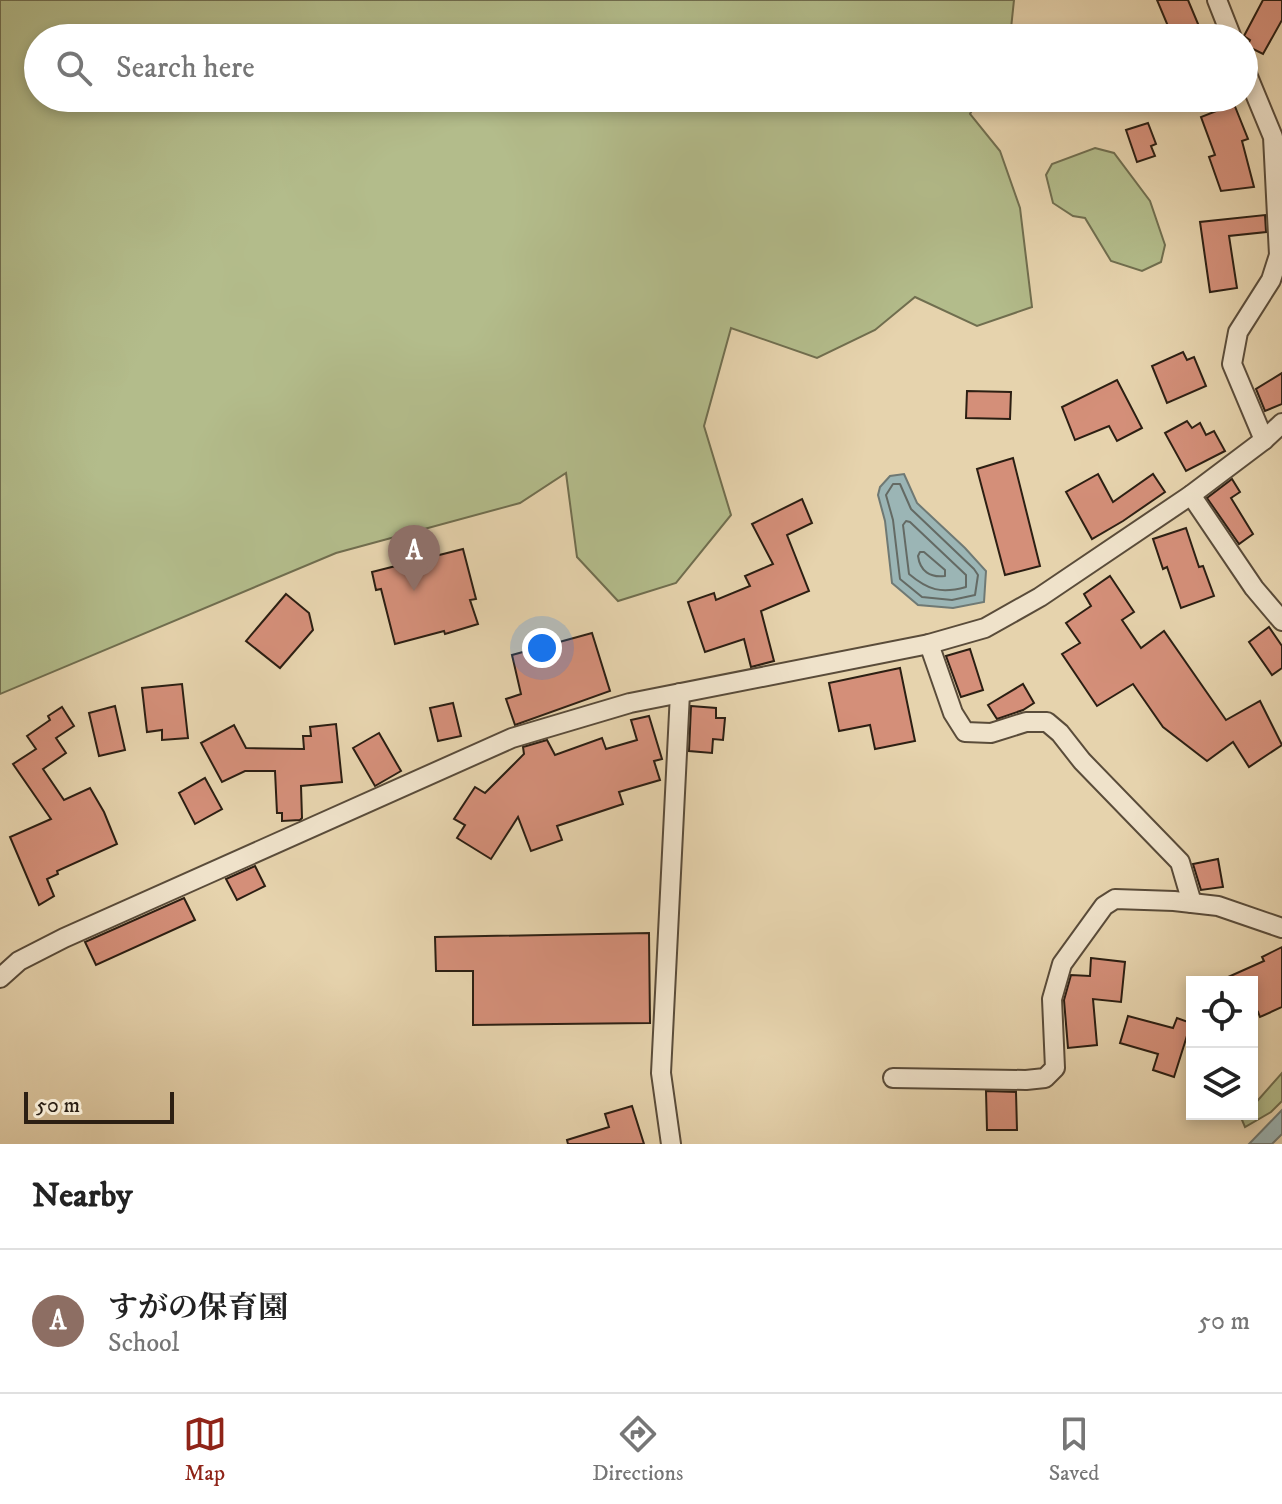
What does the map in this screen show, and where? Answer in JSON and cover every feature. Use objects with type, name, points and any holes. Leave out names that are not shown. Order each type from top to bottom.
[{"type":"street","points":[[1217,0],[1226,24]]},
{"type":"street","points":[[1258,101],[1273,137],[1279,255],[1271,280],[1238,332],[1232,364],[1264,440]]},
{"type":"street","points":[[0,978],[19,961],[64,938],[512,738],[630,703],[929,644],[985,628],[1010,616],[1191,495],[1282,423]]},
{"type":"street","points":[[1191,495],[1254,588],[1282,621]]},
{"type":"street","points":[[929,644],[953,713],[965,732],[991,733],[1026,722],[1047,722],[1180,862],[1192,903]]},
{"type":"street","points":[[671,1144],[661,1073],[680,693]]},
{"type":"street","points":[[893,1078],[1045,1078],[1055,1068],[1052,999],[1062,964],[1104,906],[1115,899],[1218,906],[1282,928]]},
{"type":"green space","points":[[0,0],[1014,0],[1011,24],[24,24],[24,112],[971,112],[1000,151],[1020,208],[1032,307],[977,326],[915,297],[875,330],[817,358],[731,328],[704,426],[731,515],[676,583],[618,601],[577,557],[566,473],[520,503],[336,553],[0,694]]},
{"type":"green space","points":[[1095,148],[1114,153],[1150,201],[1165,245],[1161,262],[1142,271],[1111,261],[1085,218],[1073,216],[1053,203],[1046,175],[1052,164]]},
{"type":"green space","points":[[1282,1073],[1282,1101],[1258,1120],[1258,1100]]},
{"type":"green space","points":[[1242,1120],[1257,1120],[1245,1127]]},
{"type":"water","points":[[904,474],[917,503],[986,571],[984,602],[953,608],[918,605],[892,583],[885,521],[878,495],[880,487],[890,476]]},
{"type":"water","points":[[1282,1110],[1282,1134],[1272,1144],[1249,1144]]},
{"type":"building","points":[[1157,0],[1188,0],[1198,24],[1167,24]]},
{"type":"building","points":[[1263,0],[1282,0],[1282,20],[1263,54],[1258,52],[1258,24],[1250,24]]},
{"type":"building","points":[[1214,112],[1237,112],[1248,139],[1242,141],[1254,187],[1221,191],[1209,157],[1215,155],[1201,117]]},
{"type":"building","points":[[1148,123],[1156,144],[1151,146],[1155,156],[1137,162],[1126,130]]},
{"type":"building","points":[[1265,215],[1266,232],[1229,236],[1237,288],[1210,292],[1200,222]]},
{"type":"building","points":[[1183,352],[1187,360],[1194,357],[1206,386],[1167,403],[1152,366]]},
{"type":"building","points":[[1282,373],[1282,404],[1265,411],[1256,389]]},
{"type":"building","points":[[1117,380],[1142,428],[1117,441],[1109,426],[1075,440],[1062,407]]},
{"type":"building","points":[[967,391],[1011,392],[1010,419],[966,418]]},
{"type":"building","points":[[1187,421],[1192,428],[1200,423],[1206,435],[1214,431],[1225,451],[1186,471],[1165,433]]},
{"type":"building","points":[[1013,458],[1040,566],[1005,575],[977,469]]},
{"type":"building","points":[[1098,474],[1113,502],[1153,474],[1165,492],[1092,539],[1066,492]]},
{"type":"building","points":[[1232,479],[1240,492],[1231,498],[1253,534],[1239,544],[1207,498]]},
{"type":"building","points":[[802,499],[812,523],[787,535],[809,591],[761,611],[774,661],[751,667],[744,639],[705,652],[688,602],[714,593],[716,600],[750,586],[745,576],[773,564],[752,524]]},
{"type":"building","points":[[1186,528],[1199,567],[1203,566],[1214,596],[1181,608],[1167,567],[1163,569],[1153,539]]},
{"type":"building","points":[[463,549],[476,599],[470,600],[478,624],[395,644],[381,589],[376,590],[372,572]]},
{"type":"building","points":[[1110,576],[1134,612],[1122,620],[1141,648],[1164,631],[1226,720],[1260,701],[1282,745],[1249,767],[1233,742],[1207,761],[1163,727],[1133,684],[1097,706],[1062,654],[1080,643],[1066,623],[1091,606],[1084,594]]},
{"type":"building","points":[[286,594],[309,613],[313,630],[280,668],[246,641]]},
{"type":"building","points":[[1269,627],[1282,646],[1282,668],[1272,675],[1249,642]]},
{"type":"building","points":[[592,633],[610,691],[515,725],[506,699],[521,694],[512,655]]},
{"type":"building","points":[[970,649],[983,690],[961,697],[946,656]]},
{"type":"building","points":[[900,668],[915,741],[875,749],[870,725],[839,731],[829,683]]},
{"type":"building","points":[[182,684],[188,738],[162,740],[162,730],[147,732],[142,688]]},
{"type":"building","points":[[1023,684],[1034,703],[997,719],[988,705]]},
{"type":"building","points":[[453,703],[461,736],[438,741],[430,708]]},
{"type":"building","points":[[115,706],[125,750],[99,756],[89,713]]},
{"type":"building","points":[[691,706],[716,708],[716,718],[725,718],[723,740],[713,739],[712,753],[689,751]]},
{"type":"building","points":[[62,707],[74,726],[56,738],[66,753],[43,769],[64,800],[90,788],[117,844],[57,871],[58,874],[47,879],[54,896],[39,905],[10,837],[51,819],[13,764],[36,749],[27,736]]},
{"type":"building","points":[[649,716],[662,759],[654,761],[660,780],[619,792],[623,804],[557,826],[562,840],[531,851],[518,817],[491,859],[457,838],[465,825],[454,819],[475,787],[485,793],[524,754],[523,747],[547,740],[555,755],[602,738],[606,749],[637,740],[631,720]]},
{"type":"building","points":[[336,724],[342,782],[301,786],[300,820],[282,821],[282,813],[277,813],[275,771],[245,771],[222,782],[201,743],[234,725],[246,748],[304,749],[303,736],[311,736],[310,727]]},
{"type":"building","points":[[379,733],[401,771],[375,786],[353,748]]},
{"type":"building","points":[[205,778],[222,809],[195,824],[179,793]]},
{"type":"building","points":[[1218,859],[1223,887],[1201,890],[1193,864]]},
{"type":"building","points":[[255,866],[265,886],[237,900],[226,879]]},
{"type":"building","points":[[184,898],[195,920],[96,965],[85,942]]},
{"type":"building","points":[[649,933],[650,1023],[473,1025],[473,971],[436,971],[435,937]]},
{"type":"building","points":[[1282,947],[1282,1007],[1260,1017],[1258,976],[1230,976],[1264,961],[1262,957]]},
{"type":"building","points":[[1091,958],[1125,962],[1121,1002],[1093,999],[1097,1045],[1068,1048],[1064,1000],[1071,975],[1090,976]]},
{"type":"building","points":[[1128,1016],[1173,1028],[1177,1018],[1186,1021],[1186,1039],[1174,1077],[1153,1070],[1158,1054],[1120,1043]]},
{"type":"building","points":[[986,1091],[1016,1092],[1017,1130],[987,1130]]},
{"type":"building","points":[[632,1106],[644,1144],[568,1144],[567,1140],[609,1127],[605,1114]]},
{"type":"place","name":"すがの保育園","points":[[414,591]]}]
